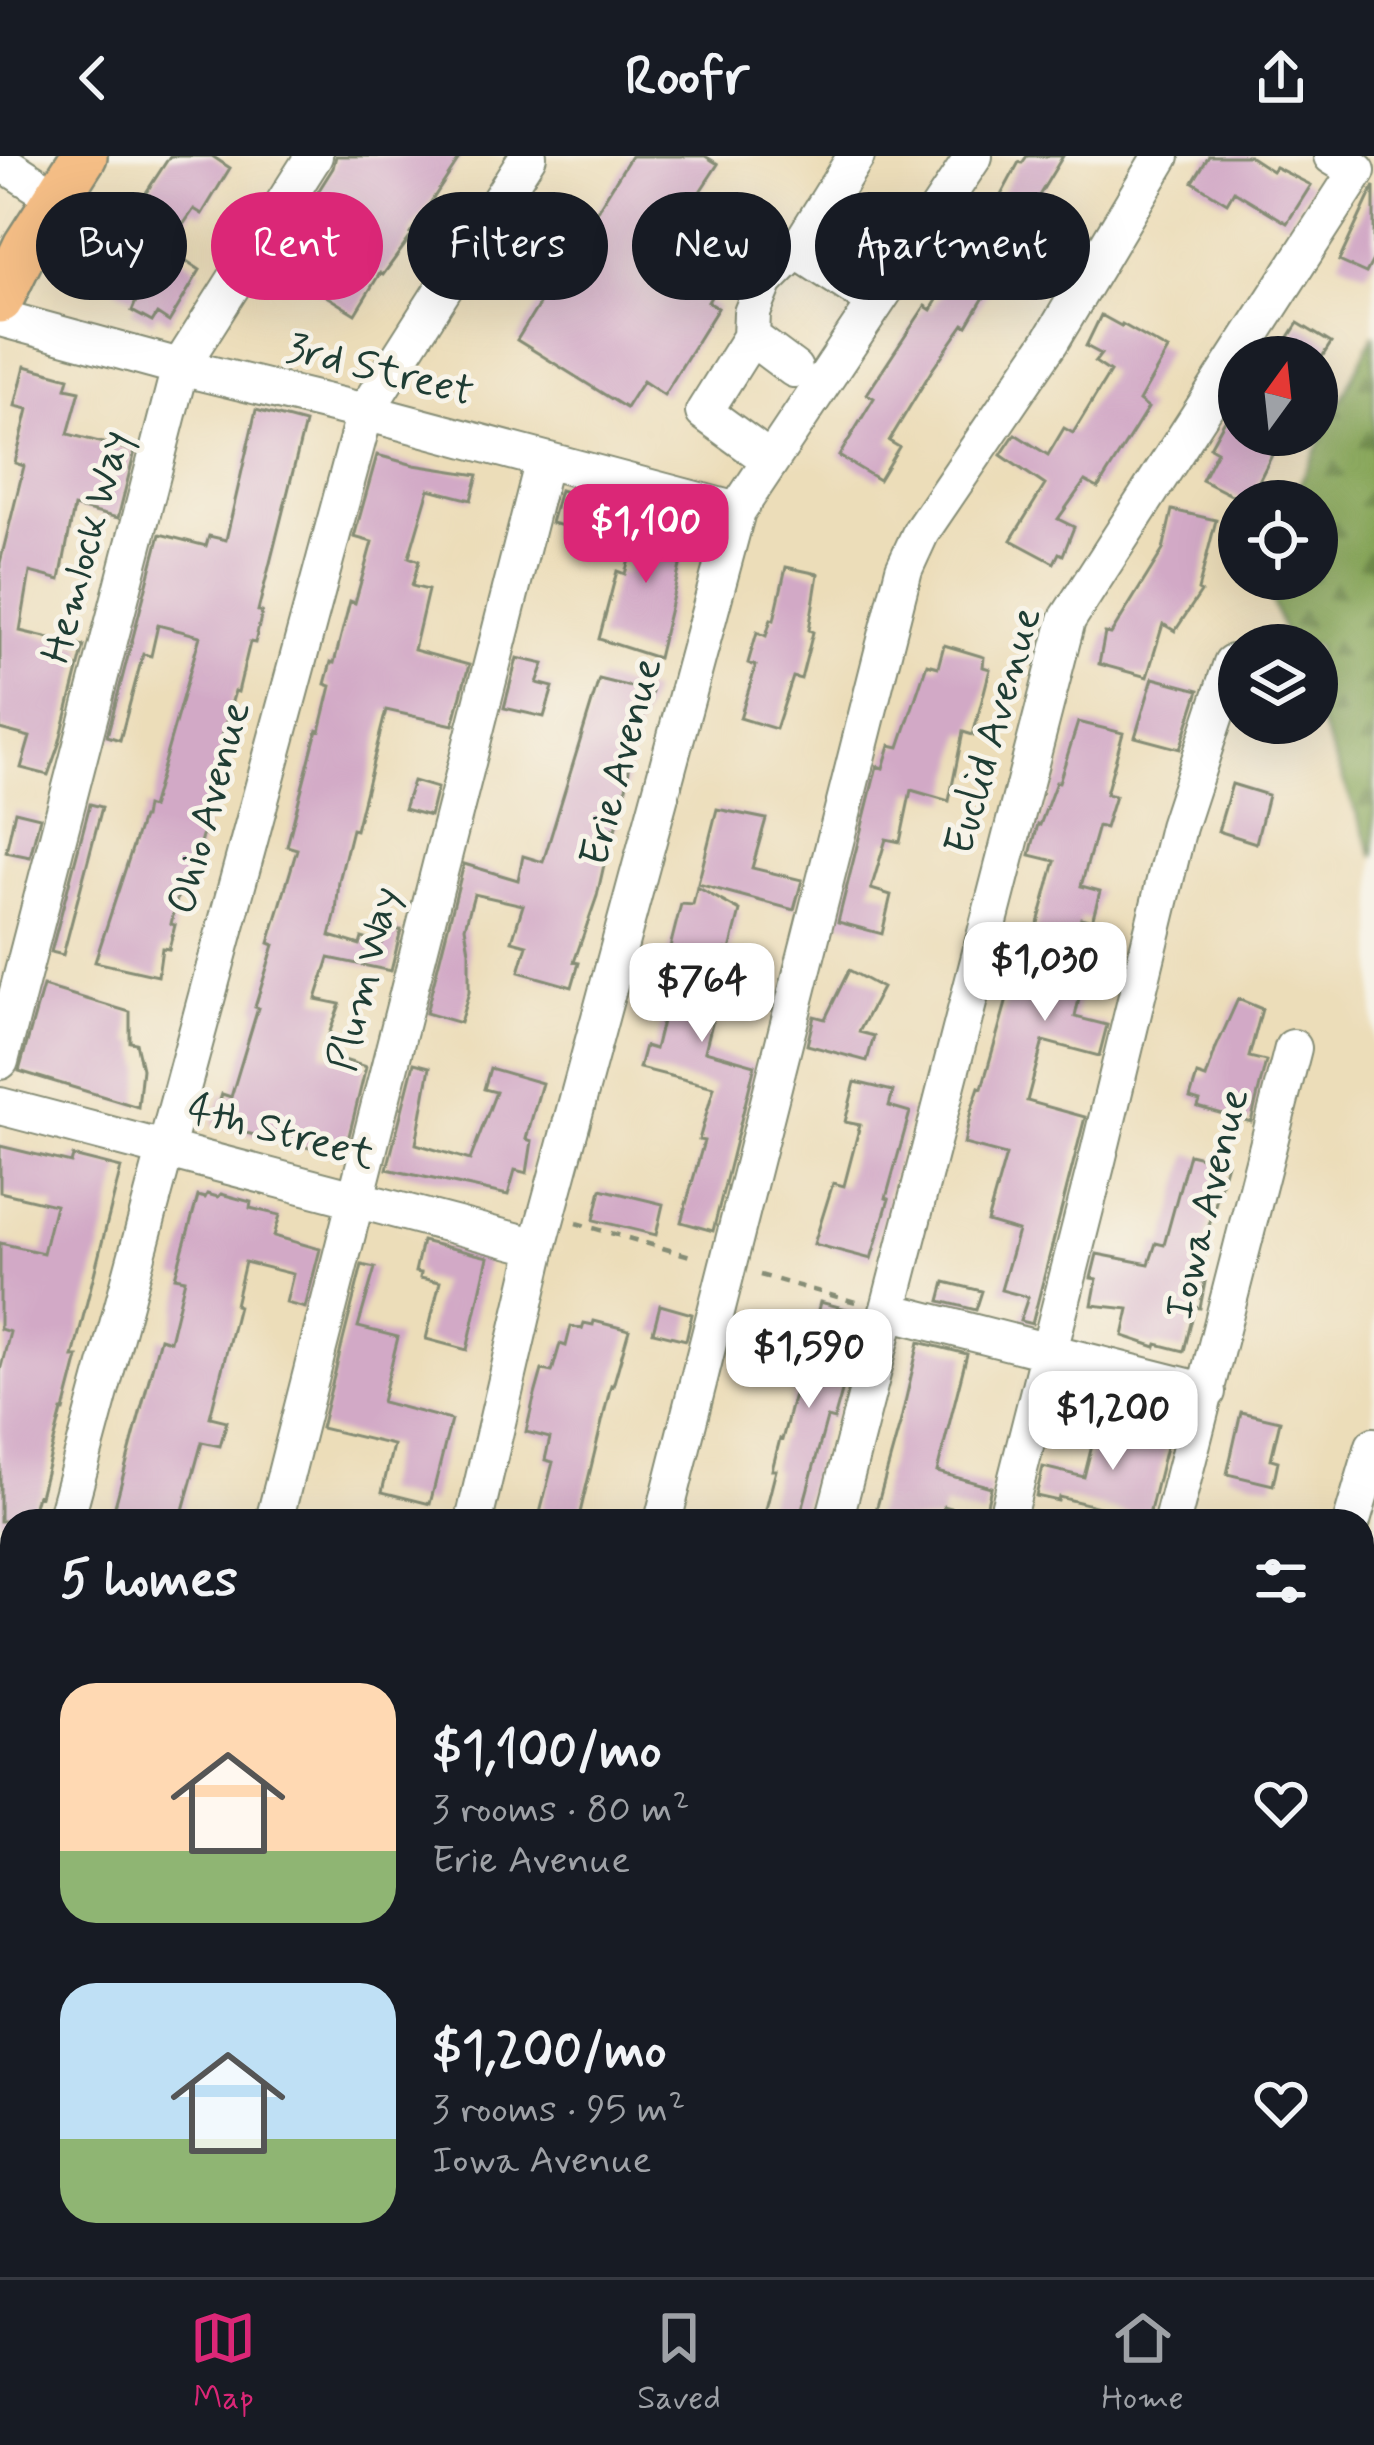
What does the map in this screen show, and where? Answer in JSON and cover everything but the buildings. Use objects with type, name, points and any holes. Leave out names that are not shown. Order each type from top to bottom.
[{"type":"main road","points":[[61,192],[83,156]]},
{"type":"main road","points":[[0,300],[36,231]]},
{"type":"street","name":"Hemlock Way","points":[[0,1061],[181,367],[314,156]]},
{"type":"street","name":"Ohio Avenue","points":[[68,1509],[365,412],[528,156]]},
{"type":"street","points":[[770,460],[704,412],[751,337],[752,314],[765,281],[796,250],[856,156]]},
{"type":"street","name":"Erie Avenue","points":[[477,1509],[538,1247],[737,512],[974,156]]},
{"type":"street","points":[[666,1509],[904,569],[921,532],[1050,342],[1161,156]]},
{"type":"street","points":[[0,161],[48,192]]},
{"type":"street","name":"Euclid Avenue","points":[[837,1509],[1067,620],[1344,164]]},
{"type":"street","points":[[796,250],[876,302]]},
{"type":"street","name":"3rd Street","points":[[0,318],[737,512]]},
{"type":"street","points":[[751,337],[794,369]]},
{"type":"street","name":"Plum Way","points":[[277,1509],[544,460]]},
{"type":"street","points":[[1009,1509],[1178,827],[1218,706]]},
{"type":"street","name":"Iowa Avenue","points":[[1175,1509],[1293,1048]]},
{"type":"street","name":"4th Street","points":[[0,1106],[538,1247]]},
{"type":"street","points":[[889,1311],[1207,1392]]},
{"type":"street","points":[[1356,1509],[1374,1446]]},
{"type":"green space","points":[[1374,334],[1374,857],[1329,744],[1338,744],[1338,624],[1281,624],[1271,600],[1338,600],[1338,480],[1301,480],[1313,456],[1338,456],[1338,406]]}]
